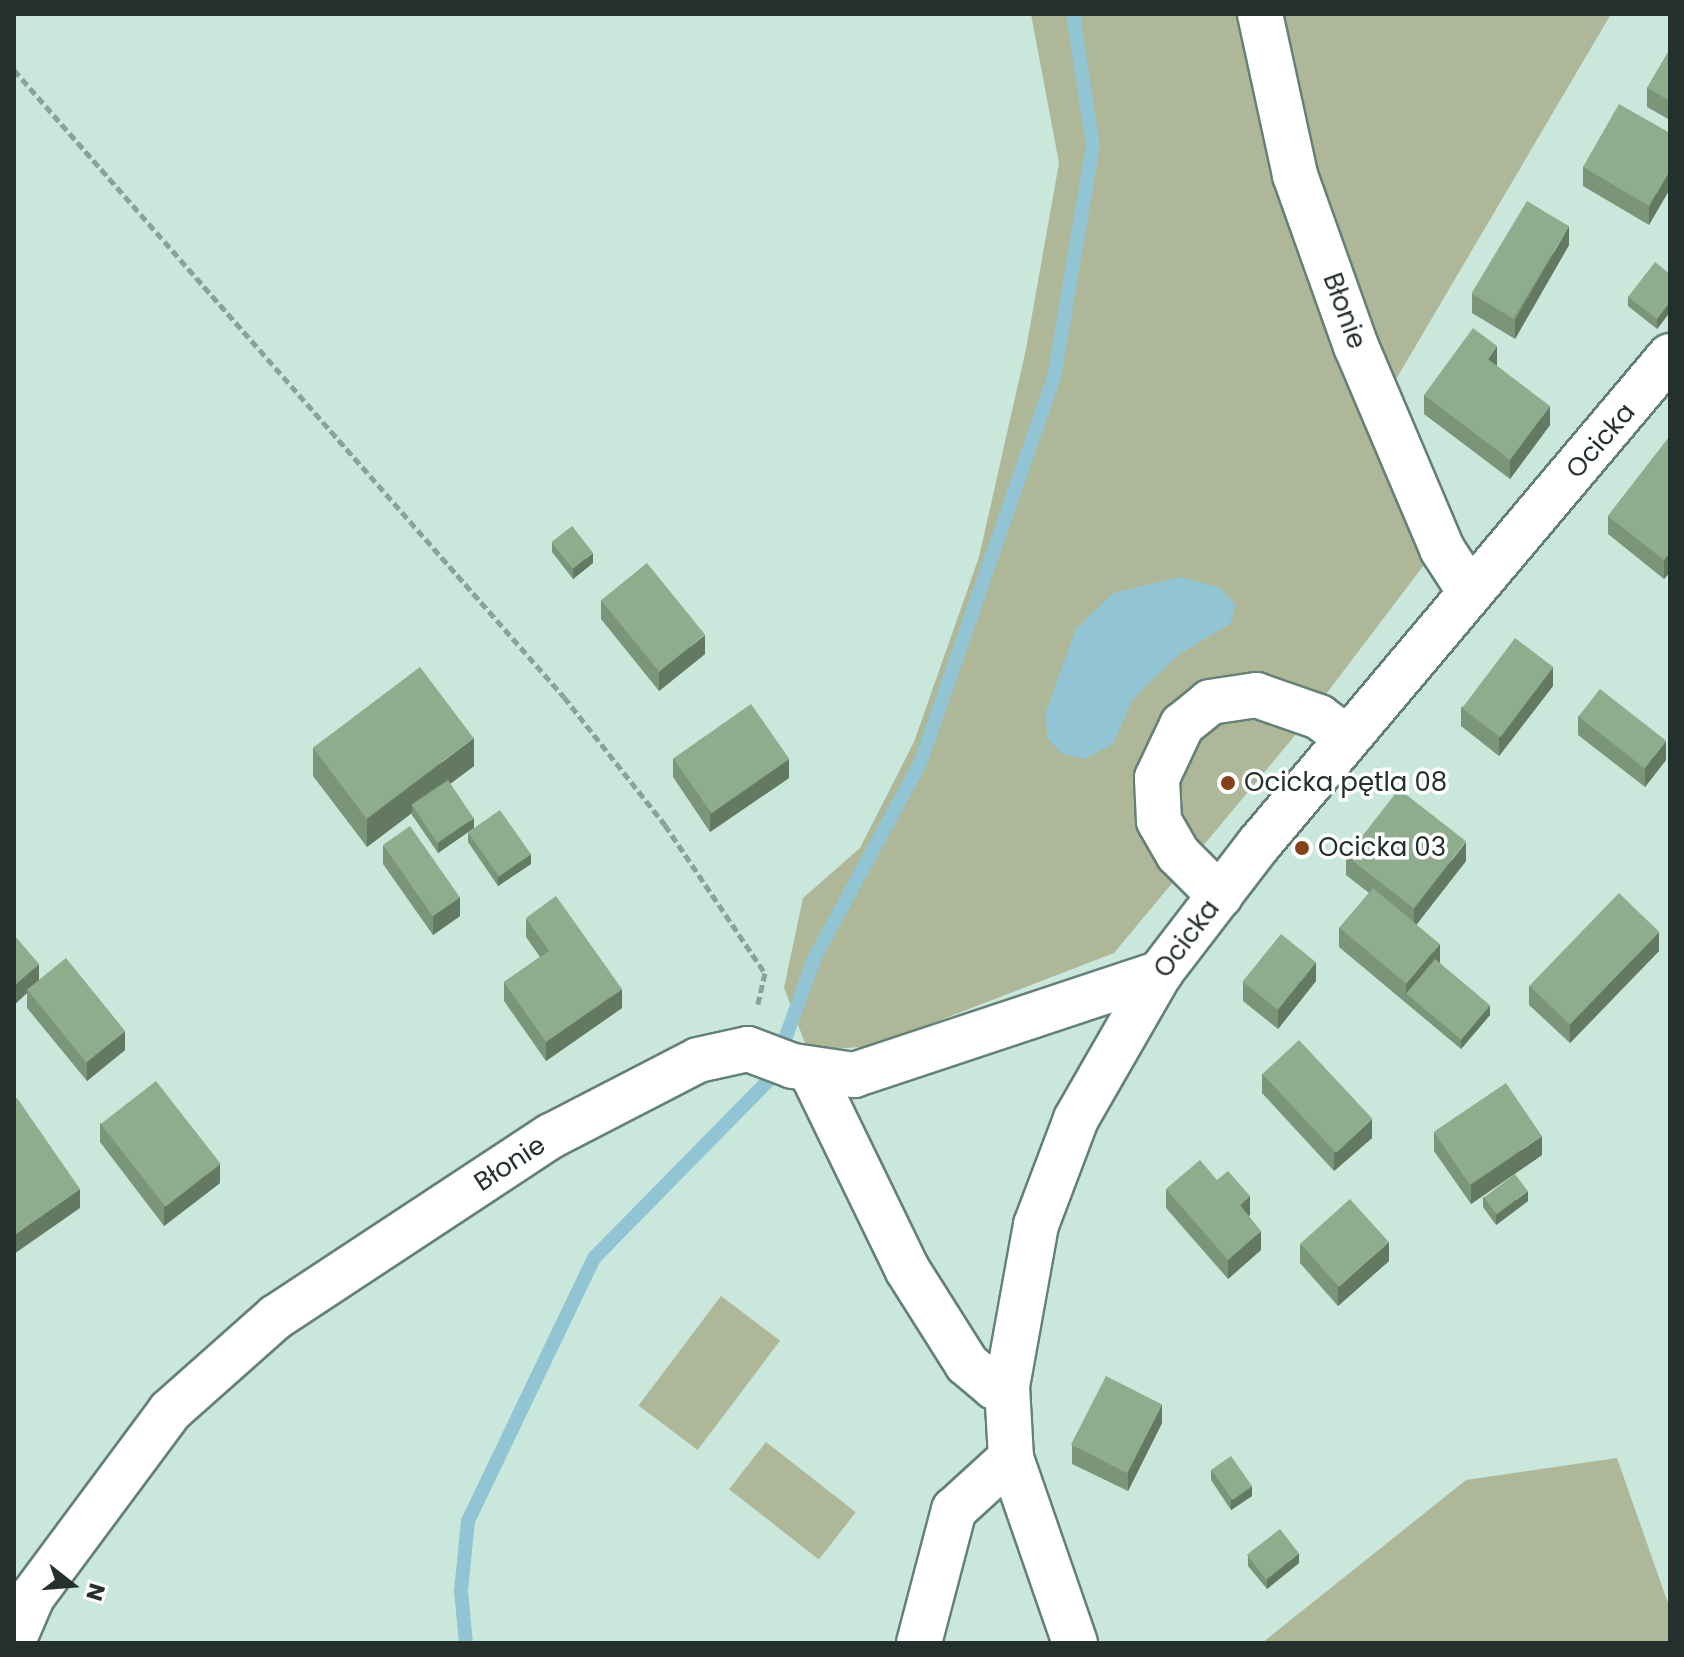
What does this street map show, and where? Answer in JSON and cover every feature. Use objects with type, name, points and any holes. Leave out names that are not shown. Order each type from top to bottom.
[{"type":"street","name":"Błonie","points":[[1260,14],[1295,175],[1356,346],[1442,549],[1470,592]]},
{"type":"street","name":"Ocicka","points":[[1075,1643],[1011,1458],[1007,1386],[1036,1225],[1095,1082],[1160,973],[1220,896],[1346,737],[1670,356]]},
{"type":"street","points":[[1220,896],[1178,854],[1159,821],[1157,778],[1182,725],[1210,702],[1256,695],[1319,717],[1346,737]]},
{"type":"street","points":[[748,1049],[810,1069],[854,1075],[1160,973]]},
{"type":"street","name":"Błonie","points":[[14,1639],[32,1597],[170,1411],[276,1317],[551,1136],[698,1060],[748,1049]]},
{"type":"street","points":[[810,1069],[907,1269],[967,1364],[994,1387],[1007,1386]]},
{"type":"street","points":[[919,1643],[954,1510],[1011,1458]]},
{"type":"path","points":[[14,70],[564,697],[665,825],[765,973],[748,1049]]},
{"type":"green space","points":[[1031,14],[1611,14],[1395,381],[1452,528],[1292,739],[1114,953],[873,1046],[808,1051],[784,988],[803,898],[860,848],[914,742],[979,557],[1026,349],[1059,163]]},
{"type":"green space","points":[[721,1296],[780,1341],[698,1450],[639,1405]]},
{"type":"green space","points":[[766,1442],[856,1512],[819,1559],[729,1489]]},
{"type":"green space","points":[[1617,1458],[1670,1609],[1670,1643],[1262,1643],[1466,1480]]},
{"type":"water","points":[[1180,577],[1219,587],[1236,605],[1230,624],[1178,655],[1133,699],[1113,744],[1085,759],[1063,754],[1048,740],[1045,714],[1076,629],[1113,593]]},
{"type":"building","points":[[1670,49],[1670,101],[1647,88]]},
{"type":"building","points":[[1619,104],[1670,133],[1670,170],[1649,206],[1583,167]]},
{"type":"building","points":[[1527,201],[1569,226],[1513,319],[1471,294]]},
{"type":"building","points":[[1655,262],[1670,274],[1670,302],[1657,319],[1628,297]]},
{"type":"building","points":[[1473,328],[1497,346],[1488,359],[1550,406],[1510,460],[1424,395]]},
{"type":"building","points":[[1670,436],[1670,553],[1664,560],[1608,516]]},
{"type":"building","points":[[572,526],[593,553],[572,569],[552,542]]},
{"type":"building","points":[[647,563],[705,634],[659,672],[601,600]]},
{"type":"building","points":[[1515,638],[1553,667],[1500,737],[1462,708]]},
{"type":"building","points":[[420,667],[474,738],[367,819],[313,748]]},
{"type":"building","points":[[1600,689],[1666,741],[1645,768],[1578,717]]},
{"type":"building","points":[[751,704],[789,759],[712,813],[673,758]]},
{"type":"building","points":[[448,780],[474,818],[437,843],[412,805]]},
{"type":"building","points":[[1399,789],[1466,841],[1414,908],[1347,856]]},
{"type":"building","points":[[500,810],[531,854],[499,877],[468,832]]},
{"type":"building","points":[[410,826],[460,897],[433,916],[383,845]]},
{"type":"building","points":[[1373,888],[1440,944],[1406,984],[1340,928]]},
{"type":"building","points":[[1619,893],[1659,932],[1570,1025],[1529,986]]},
{"type":"building","points":[[556,896],[622,989],[546,1042],[504,982],[549,951],[526,918]]},
{"type":"building","points":[[1281,934],[1316,962],[1278,1010],[1243,981]]},
{"type":"building","points":[[14,935],[39,964],[14,986]]},
{"type":"building","points":[[66,958],[125,1031],[86,1063],[27,989]]},
{"type":"building","points":[[1435,959],[1490,1005],[1461,1040],[1406,993]]},
{"type":"building","points":[[1299,1040],[1373,1119],[1336,1153],[1262,1074]]},
{"type":"building","points":[[156,1081],[221,1164],[165,1207],[101,1124]]},
{"type":"building","points":[[1506,1083],[1542,1136],[1470,1185],[1434,1132]]},
{"type":"building","points":[[17,1098],[80,1189],[14,1235],[14,1100]]},
{"type":"building","points":[[1200,1160],[1217,1180],[1228,1171],[1250,1196],[1240,1205],[1261,1231],[1228,1260],[1166,1189]]},
{"type":"building","points":[[1515,1174],[1528,1191],[1496,1214],[1484,1197]]},
{"type":"building","points":[[1350,1199],[1389,1242],[1339,1287],[1300,1244]]},
{"type":"building","points":[[1106,1376],[1162,1405],[1127,1473],[1071,1445]]},
{"type":"building","points":[[1231,1456],[1252,1486],[1233,1500],[1211,1470]]},
{"type":"building","points":[[1280,1529],[1299,1553],[1266,1579],[1247,1555]]},
{"type":"waterway","points":[[784,1042],[814,959],[921,761],[1054,378],[1093,146],[1073,14]]},
{"type":"waterway","points":[[466,1643],[461,1591],[468,1521],[594,1258],[770,1079]]},
{"type":"place","name":"Ocicka pętla 08","points":[[1228,783]]},
{"type":"place","name":"Ocicka 03","points":[[1302,848]]}]
